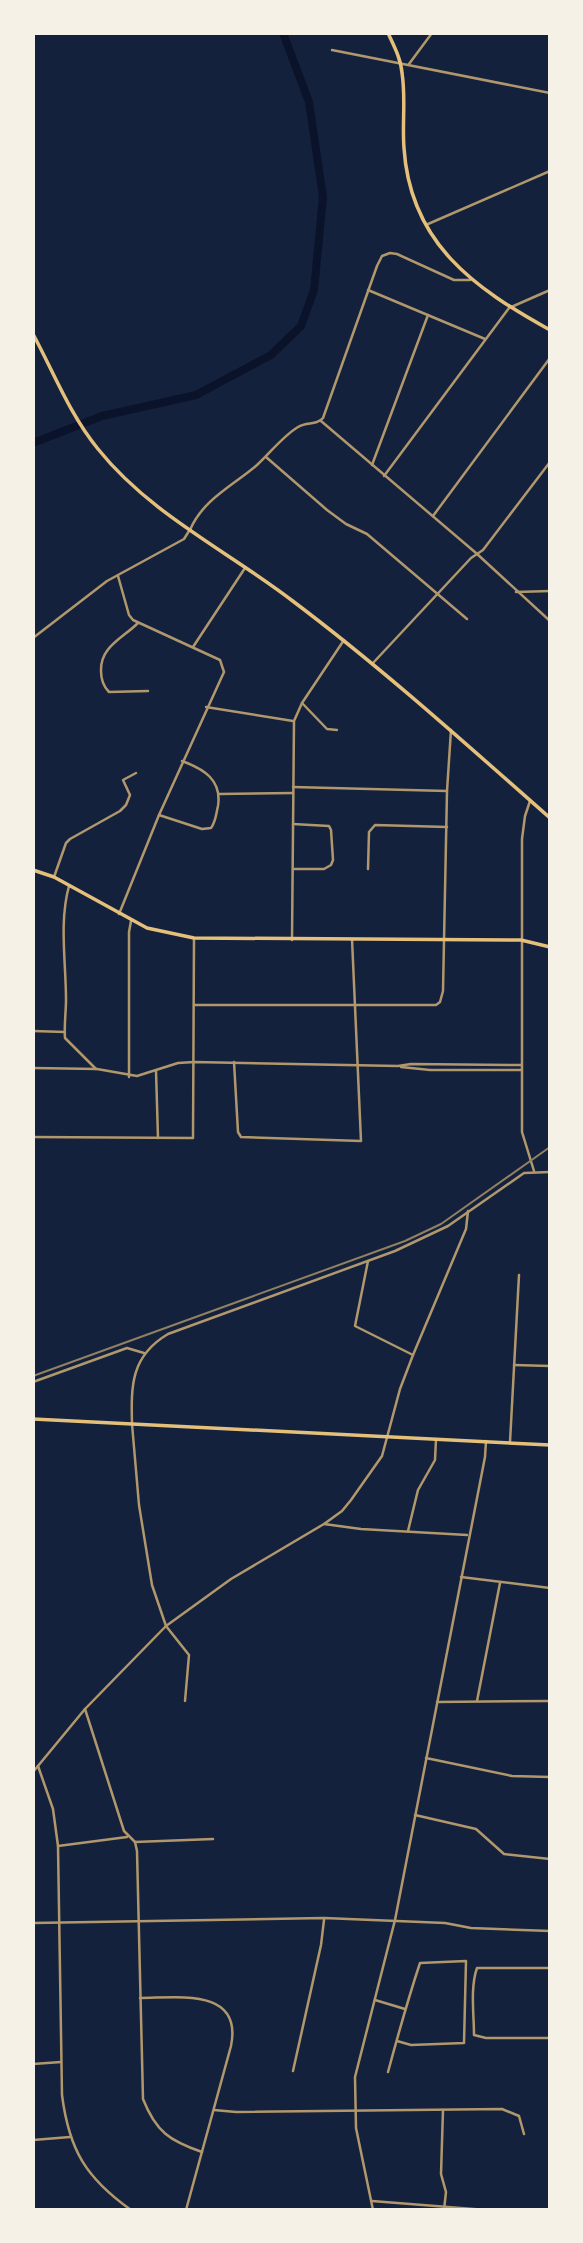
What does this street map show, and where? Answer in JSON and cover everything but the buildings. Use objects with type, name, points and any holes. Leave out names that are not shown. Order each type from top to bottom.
[{"type":"main road","points":[[388,33],[400,63],[403,82],[404,152],[413,194],[426,225],[438,244],[470,280],[509,308],[550,330]]},
{"type":"main road","points":[[33,334],[67,403],[83,429],[116,470],[166,515],[291,599],[344,640],[550,818]]},
{"type":"main road","points":[[33,870],[54,877],[131,921],[163,933],[194,938],[521,940],[550,947]]},
{"type":"main road","points":[[33,1419],[550,1445]]},
{"type":"street","points":[[408,65],[432,33]]},
{"type":"street","points":[[332,50],[550,93]]},
{"type":"street","points":[[426,225],[550,171]]},
{"type":"street","points":[[321,421],[382,256],[390,253],[454,279],[470,280]]},
{"type":"street","points":[[368,290],[486,339]]},
{"type":"street","points":[[384,476],[509,308],[550,290]]},
{"type":"street","points":[[372,465],[428,315]]},
{"type":"street","points":[[433,516],[550,358]]},
{"type":"street","points":[[33,638],[118,575],[184,539],[217,495],[266,457],[299,426],[321,421]]},
{"type":"street","points":[[321,421],[476,553],[550,621]]},
{"type":"street","points":[[266,457],[327,510],[346,524],[367,534],[467,620]]},
{"type":"street","points":[[373,664],[476,553],[483,550],[550,461]]},
{"type":"street","points":[[193,647],[245,568]]},
{"type":"street","points":[[118,575],[128,615],[138,623],[220,660],[224,672],[182,761],[120,914]]},
{"type":"street","points":[[516,592],[550,591]]},
{"type":"street","points":[[138,623],[104,652],[101,678],[109,692],[148,691]]},
{"type":"street","points":[[292,940],[294,721],[302,703],[344,640]]},
{"type":"street","points":[[302,703],[327,729],[337,730]]},
{"type":"street","points":[[206,706],[294,721]]},
{"type":"street","points":[[194,1005],[431,1005],[440,1002],[443,991],[447,791],[451,730]]},
{"type":"street","points":[[159,815],[202,829],[208,829],[215,822],[219,794],[206,772],[182,761]]},
{"type":"street","points":[[54,877],[66,843],[70,839],[126,805],[130,795],[123,780],[136,772]]},
{"type":"street","points":[[293,787],[447,791]]},
{"type":"street","points":[[219,794],[293,793]]},
{"type":"street","points":[[530,801],[522,839],[521,1070],[522,1132],[534,1171]]},
{"type":"street","points":[[292,869],[324,869],[331,865],[333,860],[329,826],[293,824]]},
{"type":"street","points":[[368,869],[369,832],[375,825],[447,827]]},
{"type":"street","points":[[69,886],[64,915],[65,1038],[96,1069]]},
{"type":"street","points":[[129,1077],[131,921]]},
{"type":"street","points":[[33,1137],[193,1138],[194,938]]},
{"type":"street","points":[[234,1062],[237,1132],[241,1138],[361,1141],[352,939]]},
{"type":"street","points":[[33,1031],[65,1032]]},
{"type":"street","points":[[33,1068],[96,1069],[129,1077],[183,1062],[521,1065]]},
{"type":"street","points":[[398,1066],[419,1070],[521,1070]]},
{"type":"street","points":[[156,1071],[158,1138]]},
{"type":"street","points":[[185,1701],[189,1655],[166,1626],[152,1585],[139,1505],[132,1424],[133,1382],[138,1363],[145,1353],[168,1334],[421,1240],[448,1226],[524,1173],[550,1172]]},
{"type":"street","points":[[33,1772],[85,1709],[166,1626],[231,1579],[342,1511],[382,1455],[400,1390],[466,1229],[468,1211]]},
{"type":"street","points":[[368,1261],[355,1326],[413,1355]]},
{"type":"street","points":[[510,1442],[519,1275]]},
{"type":"street","points":[[33,1382],[127,1348],[145,1353]]},
{"type":"street","points":[[513,1364],[550,1366]]},
{"type":"street","points":[[408,1532],[418,1490],[435,1460],[436,1439]]},
{"type":"street","points":[[373,2210],[356,2128],[355,2077],[395,1920],[486,1441]]},
{"type":"street","points":[[324,1524],[469,1536]]},
{"type":"street","points":[[461,1577],[550,1588]]},
{"type":"street","points":[[477,1701],[500,1583]]},
{"type":"street","points":[[437,1702],[550,1701]]},
{"type":"street","points":[[85,1709],[124,1831],[135,1842],[143,2099],[150,2118],[159,2129],[172,2139],[202,2152]]},
{"type":"street","points":[[426,1758],[512,1776],[550,1777]]},
{"type":"street","points":[[38,1766],[53,1809],[58,1846],[63,2105],[70,2137],[84,2166],[100,2185],[131,2210]]},
{"type":"street","points":[[415,1815],[476,1829],[504,1854],[550,1859]]},
{"type":"street","points":[[58,1846],[123,1839],[129,1836]]},
{"type":"street","points":[[135,1842],[213,1839]]},
{"type":"street","points":[[293,2071],[321,1945],[324,1918]]},
{"type":"street","points":[[33,1923],[324,1918],[550,1931]]},
{"type":"street","points":[[388,2072],[405,2009],[420,1963],[466,1961],[464,2043],[411,2045],[397,2040]]},
{"type":"street","points":[[550,1968],[477,1968],[474,1975],[474,2035],[486,2038],[550,2038]]},
{"type":"street","points":[[140,1998],[203,1998],[218,2004],[232,2023],[233,2036],[186,2210]]},
{"type":"street","points":[[375,2000],[405,2009]]},
{"type":"street","points":[[33,2064],[61,2062]]},
{"type":"street","points":[[214,2110],[354,2112],[502,2109],[514,2112],[522,2120],[524,2134]]},
{"type":"street","points":[[443,2110],[441,2174],[446,2192],[444,2208]]},
{"type":"street","points":[[33,2140],[70,2137]]},
{"type":"street","points":[[372,2201],[486,2210]]},
{"type":"waterway","points":[[33,443],[102,416],[196,395],[271,355],[301,326],[314,290],[323,197],[309,102],[283,33]]},
{"type":"railway","points":[[33,1376],[405,1241],[441,1224],[550,1147]]}]
